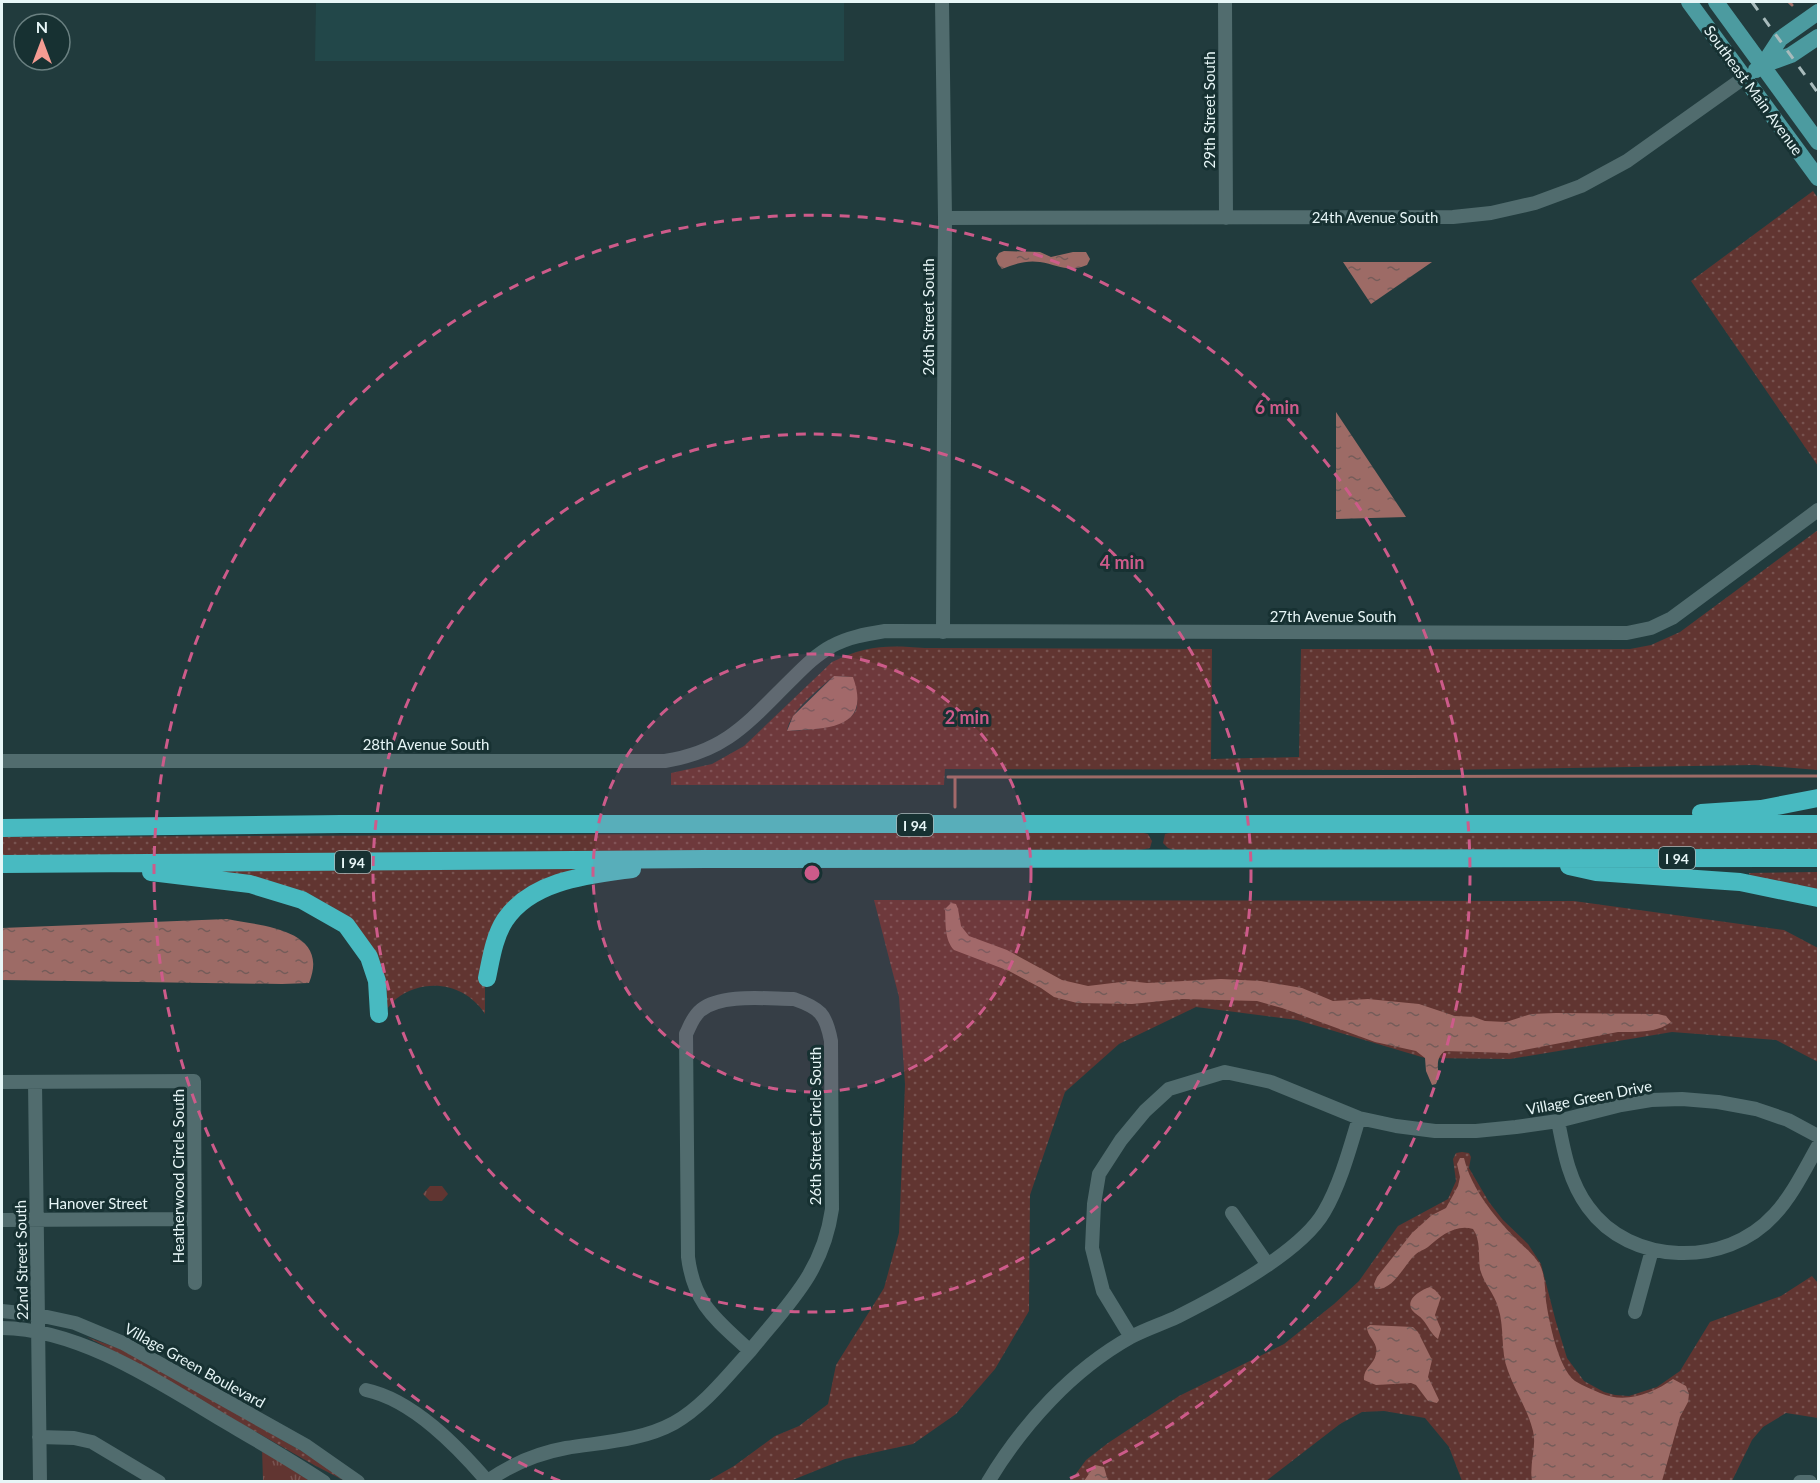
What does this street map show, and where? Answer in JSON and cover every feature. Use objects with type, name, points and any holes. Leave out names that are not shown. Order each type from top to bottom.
[{"type":"highway","points":[[1569,824],[1761,808],[1818,798]]},
{"type":"highway","name":"I 94","points":[[2,828],[341,824],[1818,824]]},
{"type":"highway","name":"I 94","points":[[2,864],[705,859],[1818,858]]},
{"type":"highway","points":[[487,978],[492,952],[505,920],[528,896],[573,878],[705,859]]},
{"type":"highway","points":[[1535,859],[1596,872],[1740,882],[1818,898]]},
{"type":"highway","points":[[72,863],[250,884],[302,900],[346,925],[369,957],[377,981],[379,1014]]},
{"type":"main road","name":"Southeast Main Avenue","points":[[1689,2],[1818,178]]},
{"type":"main road","points":[[1716,2],[1818,142]]},
{"type":"main road","name":"24th Avenue South","points":[[1763,65],[1780,39],[1818,12]]},
{"type":"main road","name":"24th Avenue South","points":[[1745,77],[1763,65],[1791,55],[1818,37]]},
{"type":"street","name":"26th Street South","points":[[942,2],[945,218],[943,632]]},
{"type":"street","name":"29th Street South","points":[[1225,2],[1226,218]]},
{"type":"street","name":"24th Avenue South","points":[[945,218],[1453,218],[1491,213],[1535,203],[1611,172],[1745,77]]},
{"type":"street","name":"27th Avenue South","points":[[814,657],[833,645],[854,637],[885,631],[1627,633],[1651,628],[1672,618],[1818,510]]},
{"type":"street","name":"28th Avenue South","points":[[2,761],[665,761],[702,752],[736,733],[814,657]]},
{"type":"street","name":"26th Street Circle South","points":[[487,1481],[539,1455],[564,1448],[628,1439],[674,1424],[698,1407],[750,1351],[812,1274],[823,1250],[832,1209],[830,1032],[822,1014],[811,1005],[794,999],[727,1000],[712,1004],[701,1010],[686,1035],[690,1273],[698,1295],[710,1315],[750,1351]]},
{"type":"street","name":"Village Green Drive","points":[[1131,1337],[1103,1291],[1092,1248],[1094,1204],[1099,1174],[1121,1140],[1145,1111],[1169,1089],[1224,1072],[1271,1082],[1359,1118],[1435,1131],[1476,1131],[1558,1121],[1621,1105],[1651,1100],[1682,1099],[1718,1102],[1756,1109],[1788,1120],[1818,1136]]},
{"type":"street","name":"Heatherwood Circle South","points":[[2,1082],[194,1081],[195,1283]]},
{"type":"street","name":"22nd Street South","points":[[35,1082],[40,1482]]},
{"type":"street","points":[[988,1482],[1040,1410],[1078,1374],[1131,1337],[1215,1297],[1268,1264],[1305,1235],[1324,1213],[1347,1158],[1359,1118]]},
{"type":"street","points":[[1558,1121],[1565,1160],[1575,1188],[1589,1209],[1610,1229],[1629,1241],[1652,1250],[1676,1253],[1702,1253],[1730,1246],[1753,1233],[1774,1216],[1818,1146]]},
{"type":"street","points":[[1232,1213],[1268,1264]]},
{"type":"street","name":"Hanover Street","points":[[2,1220],[194,1219]]},
{"type":"street","points":[[1635,1312],[1652,1250]]},
{"type":"street","name":"Village Green Boulevard","points":[[2,1311],[38,1315],[75,1323],[123,1343],[305,1445],[358,1482]]},
{"type":"street","points":[[2,1328],[38,1331],[100,1351],[187,1399],[319,1478]]},
{"type":"street","points":[[366,1390],[386,1396],[412,1411],[462,1453],[487,1481]]},
{"type":"street","points":[[39,1437],[74,1438],[92,1442],[159,1482]]},
{"type":"street","points":[[1800,1482],[1809,1482]]},
{"type":"shaded area","points":[[316,2],[844,2],[844,61],[315,61]]},
{"type":"green space","points":[[1813,191],[1818,198],[1818,466],[1691,281]]},
{"type":"green space","points":[[1818,530],[1818,770],[1755,765],[1441,770],[945,769],[944,785],[671,785],[671,773],[712,764],[744,746],[832,662],[867,649],[899,647],[1212,649],[1211,759],[1299,757],[1301,649],[1630,649],[1651,645],[1680,632]],"holes":[[[834,676],[853,677],[857,705],[854,713],[848,719],[828,727],[787,731],[799,708]]]},
{"type":"green space","points":[[1139,832],[1148,834],[1152,841],[1150,848],[1135,851],[2,857],[2,837]]},
{"type":"green space","points":[[1174,832],[1818,833],[1818,849],[1177,851],[1168,848],[1163,843],[1165,834]]},
{"type":"green space","points":[[578,868],[535,884],[485,966],[485,1014],[467,995],[456,990],[432,986],[407,992],[394,1001],[383,1014],[355,927],[205,871]]},
{"type":"green space","points":[[1818,872],[1818,890],[1750,877],[1749,873]]},
{"type":"green space","points":[[874,900],[1574,901],[1784,930],[1818,948],[1818,1062],[1776,1040],[1672,1032],[1510,1059],[1425,1058],[1297,1020],[1196,1007],[1119,1044],[1065,1092],[1030,1195],[1029,1311],[995,1369],[956,1414],[913,1444],[845,1459],[790,1481],[706,1482],[734,1466],[775,1436],[799,1426],[828,1404],[836,1365],[884,1288],[899,1233],[905,1084],[899,997]]},
{"type":"green space","points":[[1456,1153],[1469,1153],[1471,1157],[1469,1168],[1489,1202],[1503,1220],[1528,1244],[1541,1264],[1567,1358],[1584,1381],[1615,1395],[1629,1396],[1657,1387],[1680,1371],[1710,1322],[1781,1296],[1812,1276],[1818,1283],[1818,1418],[1786,1413],[1763,1427],[1752,1440],[1732,1481],[1462,1481],[1449,1447],[1425,1418],[1384,1411],[1362,1412],[1340,1424],[1266,1481],[1070,1482],[1086,1460],[1108,1443],[1179,1396],[1284,1344],[1334,1304],[1359,1281],[1398,1226],[1448,1199],[1456,1181],[1453,1159]]},
{"type":"green space","points":[[430,1186],[442,1186],[448,1194],[442,1201],[430,1201],[423,1194]]},
{"type":"green space","points":[[87,1337],[132,1353],[350,1481],[345,1481],[314,1465]]},
{"type":"green space","points":[[262,1448],[310,1481],[263,1481]]},
{"type":"water","points":[[1004,251],[1040,252],[1051,257],[1073,252],[1086,252],[1090,259],[1087,265],[1075,268],[1030,262],[1002,269],[996,258]]},
{"type":"water","points":[[1343,262],[1432,262],[1371,304]]},
{"type":"water","points":[[1336,412],[1406,517],[1336,519]]},
{"type":"water","points":[[834,676],[853,677],[857,695],[856,708],[851,717],[830,727],[787,731],[793,716]]},
{"type":"water","points":[[951,903],[956,904],[961,926],[969,936],[1007,950],[1062,980],[1088,986],[1129,981],[1147,983],[1221,979],[1261,981],[1302,988],[1333,1001],[1368,999],[1419,1004],[1455,1016],[1474,1017],[1485,1021],[1506,1022],[1531,1014],[1556,1013],[1658,1014],[1666,1016],[1671,1022],[1653,1030],[1618,1032],[1509,1053],[1445,1051],[1438,1062],[1438,1080],[1432,1085],[1426,1071],[1425,1058],[1416,1051],[1375,1042],[1257,1001],[1182,999],[1132,1004],[1077,1003],[1054,997],[1009,971],[954,950],[947,936],[946,925],[945,909]]},
{"type":"water","points":[[227,919],[274,928],[302,941],[310,951],[313,965],[309,983],[2,980],[2,928]]},
{"type":"water","points":[[1460,1158],[1464,1158],[1472,1180],[1491,1211],[1540,1265],[1555,1344],[1569,1375],[1575,1381],[1600,1393],[1619,1398],[1647,1393],[1673,1379],[1686,1386],[1689,1394],[1688,1402],[1680,1417],[1662,1481],[1532,1481],[1533,1431],[1506,1363],[1500,1315],[1480,1269],[1478,1243],[1473,1229],[1460,1228],[1443,1235],[1416,1254],[1388,1286],[1375,1289],[1374,1284],[1377,1277],[1412,1233],[1432,1215],[1446,1208],[1458,1186],[1460,1177],[1457,1164]]},
{"type":"water","points":[[1430,1287],[1441,1297],[1435,1315],[1441,1329],[1438,1339],[1410,1306],[1415,1296]]},
{"type":"water","points":[[1370,1325],[1413,1327],[1418,1332],[1432,1360],[1428,1377],[1439,1400],[1437,1403],[1428,1401],[1416,1385],[1411,1383],[1376,1385],[1364,1380],[1365,1372],[1375,1358],[1376,1350],[1367,1327]]},
{"type":"water","points":[[1095,1465],[1104,1467],[1108,1481],[1084,1481]]},
{"type":"waterway","points":[[1789,2],[1792,5]]},
{"type":"waterway","points":[[948,777],[1818,776]]},
{"type":"waterway","points":[[955,777],[955,807]]},
{"type":"railway","points":[[1752,2],[1818,93]]}]
